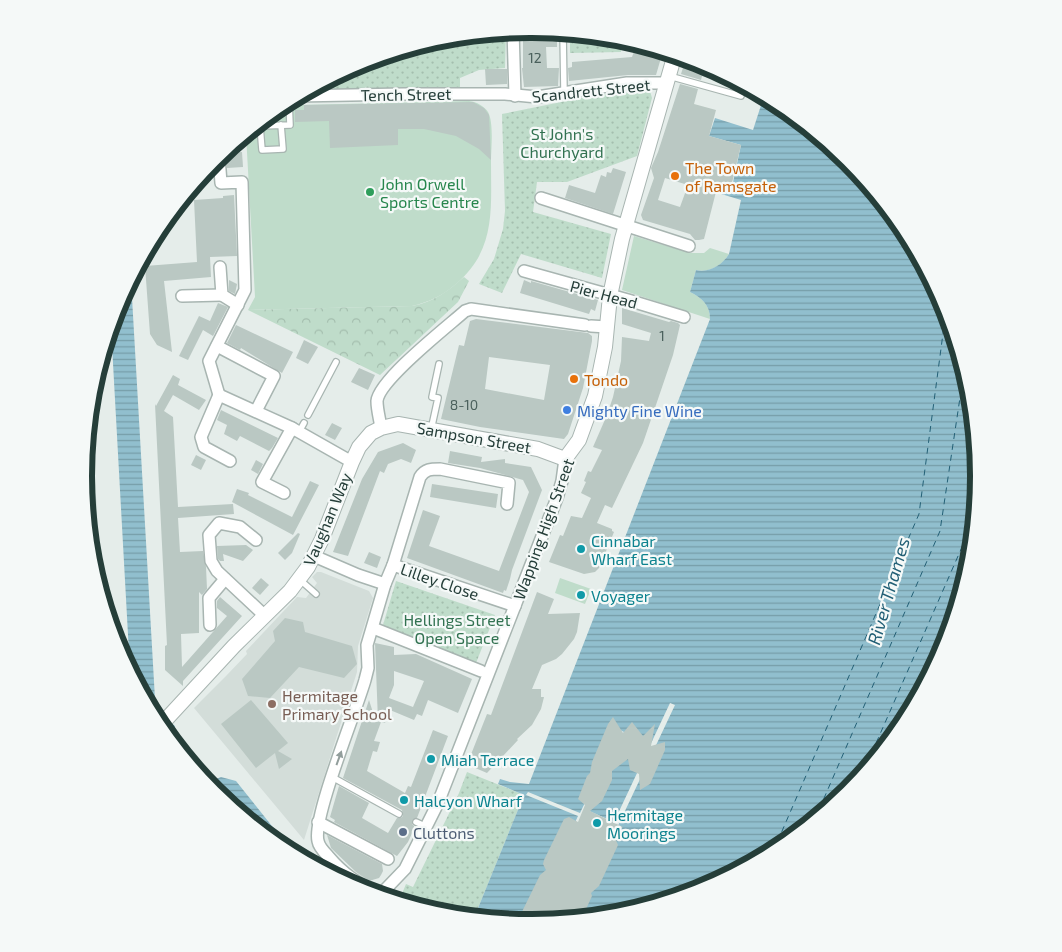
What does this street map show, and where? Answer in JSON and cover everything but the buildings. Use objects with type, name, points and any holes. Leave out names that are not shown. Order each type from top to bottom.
[{"type":"street","points":[[514,38],[515,96]]},
{"type":"street","name":"Wapping High Street","points":[[385,889],[405,869],[438,803],[484,673],[515,606],[557,498],[565,460],[577,444],[590,412],[602,363],[610,296],[626,225],[673,61]]},
{"type":"street","name":"Scandrett Street","points":[[515,96],[545,96],[564,91],[668,79]]},
{"type":"street","name":"Tench Street","points":[[313,96],[504,94],[515,96]]},
{"type":"street","points":[[220,167],[221,183],[242,182],[245,290],[209,361],[219,395],[201,437],[204,447],[230,461]]},
{"type":"street","points":[[541,198],[689,246]]},
{"type":"street","points":[[220,267],[222,295]]},
{"type":"street","name":"Pier Head","points":[[524,271],[684,317]]},
{"type":"street","points":[[182,296],[222,295],[238,305]]},
{"type":"street","points":[[381,428],[377,402],[385,385],[395,373],[465,311],[471,309],[607,328]]},
{"type":"street","points":[[217,346],[274,376],[256,411]]},
{"type":"street","points":[[219,395],[298,428],[352,462]]},
{"type":"street","name":"Sampson Street","points":[[381,428],[398,424],[538,449],[565,460]]},
{"type":"street","points":[[284,493],[262,482],[298,428]]},
{"type":"street","name":"Vaughan Way","points":[[166,720],[299,579],[314,556],[352,462],[364,440],[381,428]]},
{"type":"street","name":"Lilley Close","points":[[318,822],[365,680],[368,668],[367,645],[420,477],[423,472],[430,469],[440,469],[510,483],[507,504]]},
{"type":"street","points":[[256,540],[240,527],[219,523],[209,535],[210,561],[217,571],[264,615]]},
{"type":"street","points":[[314,556],[358,575],[385,584]]},
{"type":"street","name":"Lilley Close","points":[[393,565],[515,606]]},
{"type":"street","points":[[210,625],[208,598],[225,579]]},
{"type":"street","points":[[373,628],[484,673]]},
{"type":"street","points":[[342,871],[318,842],[318,822],[388,859]]},
{"type":"lane","points":[[563,38],[564,91]]},
{"type":"lane","points":[[668,79],[740,96]]},
{"type":"lane","points":[[267,126],[290,125],[289,110]]},
{"type":"lane","points":[[260,131],[262,150],[283,149],[281,125]]},
{"type":"lane","points":[[308,416],[336,362]]},
{"type":"lane","points":[[431,430],[438,398],[432,396],[439,364]]},
{"type":"lane","points":[[299,579],[316,594]]},
{"type":"lane","points":[[332,777],[355,794],[399,814]]},
{"type":"lane","points":[[416,822],[427,827]]},
{"type":"shaded area","name":"Hermitage Primary School","points":[[317,572],[369,591],[373,598],[358,646],[357,672],[304,840],[194,708],[247,654],[246,651],[297,597],[306,598],[317,583],[312,577]]},
{"type":"green space","points":[[506,38],[505,68],[479,70],[460,78],[460,87],[322,91],[363,71],[418,52],[474,41]]},
{"type":"green space","points":[[570,39],[621,47],[621,52],[570,53]]},
{"type":"green space","name":"St John's Churchyard","points":[[650,91],[652,98],[637,156],[567,182],[537,182],[533,212],[611,234],[602,278],[521,254],[502,293],[479,284],[494,259],[503,229],[505,211],[502,114],[601,94]]},
{"type":"green space","name":"John Orwell Sports Centre","points":[[469,101],[477,103],[488,112],[492,136],[489,228],[485,243],[478,257],[469,271],[456,284],[435,298],[412,306],[248,310],[255,297],[246,142],[287,111],[299,105]]},
{"type":"green space","points":[[634,236],[690,253],[704,253],[710,248],[729,254],[716,267],[701,271],[696,270],[690,292],[704,303],[709,310],[710,319],[622,290]]},
{"type":"green space","points":[[464,277],[469,281],[458,302],[380,375],[248,310],[412,306],[427,302],[440,295]]},
{"type":"green space","points":[[560,578],[591,589],[585,604],[555,593]]},
{"type":"green space","name":"Hellings Street Open Space","points":[[396,581],[495,615],[476,663],[383,625]]},
{"type":"green space","points":[[467,772],[524,795],[477,911],[445,906],[402,895],[406,884],[413,887],[459,793]]},
{"type":"water","name":"River Thames","points":[[762,103],[798,128],[841,166],[861,187],[896,232],[911,257],[936,308],[955,363],[961,390],[969,447],[970,476],[966,533],[955,589],[946,617],[936,644],[911,695],[879,743],[861,765],[820,806],[775,841],[750,856],[699,881],[644,900],[588,911],[560,914],[502,914],[477,911],[524,795],[498,784],[500,779],[529,784],[710,319],[709,310],[704,302],[690,292],[696,270],[711,269],[723,262],[729,254],[741,200],[718,193],[720,184],[732,187],[741,145],[709,136],[715,118],[753,130]]},
{"type":"water","points":[[132,295],[154,700],[129,650],[112,347]]},
{"type":"water","points":[[164,717],[175,726],[174,731]]},
{"type":"water","points":[[221,777],[236,781],[279,835],[242,806],[216,779]]},
{"type":"pier","name":"Hermitage Moorings","points":[[670,703],[675,705],[577,912],[571,913],[607,836],[581,824],[538,914],[532,914],[578,816],[526,795],[528,792],[580,813],[620,730],[624,732],[587,810],[614,822]]},
{"type":"ferry route","points":[[779,838],[919,514],[944,329]]},
{"type":"ferry route","points":[[821,805],[940,531],[961,390]]},
{"type":"ferry route","points":[[873,751],[962,547],[969,508]]},
{"type":"place","name":"The Town of Ramsgate","points":[[675,176]]},
{"type":"place","name":"John Orwell Sports Centre","points":[[370,192]]},
{"type":"place","name":"Tondo","points":[[574,379]]},
{"type":"place","name":"Mighty Fine Wine","points":[[567,410]]},
{"type":"place","name":"Cinnabar Wharf East","points":[[581,549]]},
{"type":"place","name":"Voyager","points":[[581,595]]},
{"type":"place","name":"Hermitage Primary School","points":[[272,704]]},
{"type":"place","name":"Miah Terrace","points":[[431,759]]},
{"type":"place","name":"Halcyon Wharf","points":[[404,800]]},
{"type":"place","name":"Hermitage Moorings","points":[[597,823]]},
{"type":"place","name":"Cluttons","points":[[403,832]]}]
